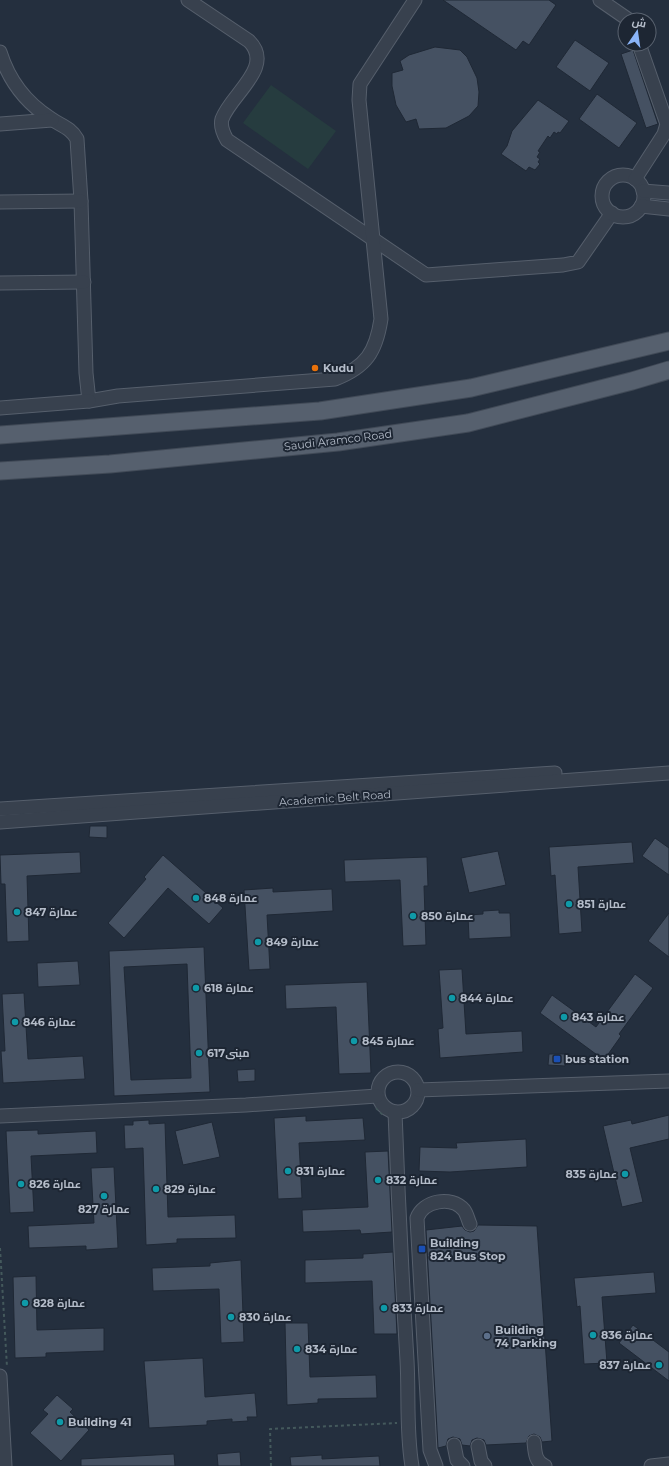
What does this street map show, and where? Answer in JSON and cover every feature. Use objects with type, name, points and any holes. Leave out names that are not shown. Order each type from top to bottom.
[{"type":"main road","points":[[0,435],[320,411],[471,388],[669,340]]},
{"type":"main road","name":"Saudi Aramco Road","points":[[0,471],[110,464],[338,442],[468,422],[632,381],[669,370]]},
{"type":"street","points":[[188,0],[249,40],[257,48],[258,59],[253,73],[222,118],[222,129],[227,140],[426,275],[563,265],[578,262],[612,213]]},
{"type":"street","points":[[0,408],[89,401],[118,396],[329,380],[352,372],[372,352],[379,334],[381,319],[359,100],[360,84],[415,0]]},
{"type":"street","points":[[600,0],[617,12]]},
{"type":"street","points":[[0,52],[10,78],[22,96],[52,120],[72,131],[77,139],[81,202],[86,373],[89,401]]},
{"type":"street","points":[[635,179],[664,134],[667,124],[642,52]]},
{"type":"street","points":[[0,124],[52,120]]},
{"type":"street","points":[[619,175],[626,175],[635,179],[643,191],[643,202],[634,214],[627,216],[612,213],[603,203],[602,196],[607,182],[619,175]]},
{"type":"street","points":[[643,191],[669,193]]},
{"type":"street","points":[[0,202],[81,202]]},
{"type":"street","points":[[641,206],[669,209]]},
{"type":"street","points":[[0,283],[84,282]]},
{"type":"street","name":"Academic Belt Road","points":[[0,808],[669,766]]},
{"type":"street","name":"Academic Belt Road","points":[[0,822],[669,773]]},
{"type":"street","points":[[375,1100],[379,1083],[388,1074],[395,1072],[408,1074],[416,1084],[418,1090],[416,1102],[412,1107],[402,1112],[390,1114]]},
{"type":"street","points":[[418,1090],[669,1081]]},
{"type":"street","points":[[0,1116],[375,1100],[384,1107],[390,1114],[399,1220],[409,1395],[410,1451],[412,1466]]},
{"type":"street","points":[[436,1466],[430,1450],[417,1218],[419,1211],[432,1203],[452,1203],[459,1205],[465,1211],[470,1224]]},
{"type":"street","points":[[4,1372],[6,1466]]},
{"type":"street","points":[[534,1442],[536,1456],[540,1464],[545,1466]]},
{"type":"street","points":[[454,1445],[457,1460],[463,1466]]},
{"type":"street","points":[[478,1446],[481,1461],[485,1466]]},
{"type":"street","points":[[651,1466],[669,1464]]},
{"type":"path","points":[[375,1100],[390,1114]]},
{"type":"path","points":[[0,1248],[4,1372]]},
{"type":"path","points":[[271,1466],[270,1428],[402,1423]]},
{"type":"green space","points":[[271,85],[336,131],[308,169],[243,123]]},
{"type":"building","points":[[443,0],[549,0],[556,5],[529,45],[523,41],[516,50]]},
{"type":"building","points":[[575,40],[609,63],[590,91],[556,67]]},
{"type":"building","points":[[435,47],[460,50],[467,57],[477,78],[479,92],[478,106],[469,116],[446,128],[419,129],[416,119],[406,122],[396,105],[392,86],[392,73],[403,70],[400,61],[409,55]]},
{"type":"building","points":[[634,52],[658,124],[646,128],[621,54]]},
{"type":"building","points":[[597,94],[637,123],[619,148],[579,119]]},
{"type":"building","points":[[538,100],[569,121],[560,133],[558,132],[557,134],[554,132],[550,138],[548,136],[538,151],[540,152],[537,157],[540,159],[538,162],[540,164],[535,170],[529,167],[526,171],[501,154],[507,146],[512,131]]},
{"type":"building","points":[[90,826],[107,826],[107,838],[89,837]]},
{"type":"building","points":[[655,838],[669,848],[669,875],[642,856]]},
{"type":"building","name":"عمارة 851","points":[[632,842],[634,863],[578,867],[582,932],[559,934],[555,875],[551,876],[549,847]]},
{"type":"building","points":[[498,851],[506,885],[469,893],[461,858]]},
{"type":"building","name":"عمارة 847","points":[[80,852],[81,873],[27,876],[29,941],[7,942],[5,884],[1,884],[0,855]]},
{"type":"building","name":"عمارة 848","points":[[163,855],[223,908],[209,924],[168,888],[124,938],[108,923],[146,879],[144,877]]},
{"type":"building","name":"عمارة 850","points":[[427,857],[428,886],[424,886],[426,945],[403,946],[400,880],[345,882],[344,860]]},
{"type":"building","name":"عمارة 849","points":[[273,888],[273,892],[332,889],[333,911],[267,915],[270,969],[249,970],[244,890]]},
{"type":"building","points":[[499,910],[499,913],[510,913],[511,937],[469,939],[468,915],[483,914],[483,911]]},
{"type":"building","points":[[669,913],[669,957],[648,941]]},
{"type":"building","points":[[204,947],[210,1092],[114,1096],[109,951]],"holes":[[[187,964],[191,1078],[131,1080],[124,967]]]},
{"type":"building","points":[[78,961],[80,985],[38,987],[37,963]]},
{"type":"building","name":"عمارة 844","points":[[462,969],[466,1034],[522,1031],[523,1052],[440,1058],[438,1029],[443,1028],[439,970]]},
{"type":"building","name":"عمارة 843","points":[[635,974],[653,988],[619,1034],[621,1036],[604,1060],[540,1013],[552,995],[596,1027]]},
{"type":"building","name":"عمارة 845","points":[[367,982],[371,1073],[339,1074],[336,1007],[286,1009],[285,985]]},
{"type":"building","name":"عمارة 846","points":[[24,993],[28,1059],[83,1056],[85,1079],[3,1083],[1,1051],[5,1051],[2,994]]},
{"type":"building","points":[[549,1054],[566,1054],[565,1066],[548,1065]]},
{"type":"building","points":[[255,1069],[255,1081],[238,1082],[237,1070]]},
{"type":"building","name":"عمارة 835","points":[[669,1115],[669,1139],[630,1148],[643,1202],[622,1207],[603,1126],[631,1120],[632,1124]]},
{"type":"building","name":"عمارة 831","points":[[306,1116],[306,1121],[363,1118],[365,1140],[299,1143],[302,1198],[278,1199],[274,1118]]},
{"type":"building","name":"عمارة 829","points":[[149,1120],[149,1124],[165,1123],[168,1217],[235,1215],[236,1238],[177,1239],[177,1243],[146,1245],[143,1148],[125,1149],[124,1125],[133,1125],[133,1121]]},
{"type":"building","points":[[212,1122],[220,1157],[183,1165],[175,1131]]},
{"type":"building","name":"عمارة 826","points":[[38,1130],[38,1134],[96,1131],[97,1153],[31,1156],[34,1212],[10,1213],[6,1131]]},
{"type":"building","points":[[526,1139],[527,1167],[450,1172],[419,1171],[420,1147],[457,1148],[456,1143]]},
{"type":"building","name":"عمارة 832","points":[[388,1151],[392,1232],[361,1234],[360,1230],[303,1232],[302,1210],[368,1207],[365,1152]]},
{"type":"building","name":"عمارة 827","points":[[114,1167],[118,1248],[86,1250],[86,1246],[29,1248],[28,1226],[94,1223],[91,1168]]},
{"type":"building","name":"Building 74 Parking","points":[[478,1225],[537,1226],[552,1441],[542,1442],[540,1437],[534,1434],[529,1436],[526,1443],[486,1445],[484,1440],[477,1438],[472,1440],[470,1446],[462,1445],[460,1439],[453,1437],[448,1439],[446,1446],[438,1448],[426,1230],[462,1226],[465,1230],[470,1232],[474,1231]]},
{"type":"building","name":"عمارة 833","points":[[393,1252],[397,1334],[374,1334],[372,1281],[305,1283],[305,1260],[363,1258],[363,1254]]},
{"type":"building","name":"عمارة 830","points":[[241,1260],[244,1342],[221,1343],[219,1289],[153,1291],[152,1268],[210,1266],[210,1263]]},
{"type":"building","name":"عمارة 836","points":[[654,1272],[656,1293],[602,1297],[607,1363],[584,1364],[580,1306],[577,1307],[574,1278]]},
{"type":"building","name":"عمارة 828","points":[[36,1276],[37,1330],[104,1328],[104,1351],[46,1353],[46,1357],[15,1358],[13,1277]]},
{"type":"building","name":"عمارة 834","points":[[285,1323],[308,1323],[310,1377],[376,1375],[377,1398],[318,1399],[318,1403],[287,1405]]},
{"type":"building","name":"عمارة 837","points":[[633,1325],[669,1352],[669,1381],[619,1343]]},
{"type":"building","points":[[203,1358],[205,1397],[255,1393],[257,1417],[247,1417],[248,1421],[232,1422],[232,1419],[207,1421],[207,1425],[149,1428],[144,1361]]},
{"type":"building","name":"Building 41","points":[[57,1395],[73,1409],[70,1412],[89,1430],[61,1461],[30,1433],[48,1414],[43,1410]]},
{"type":"building","points":[[240,1452],[241,1466],[218,1466],[217,1454]]},
{"type":"building","points":[[174,1454],[175,1466],[81,1466],[81,1459]]},
{"type":"building","points":[[322,1455],[322,1459],[379,1456],[380,1466],[291,1466],[290,1457]]},
{"type":"place","name":"Kudu","points":[[315,368]]},
{"type":"place","name":"عمارة 848","points":[[196,898]]},
{"type":"place","name":"عمارة 851","points":[[569,904]]},
{"type":"place","name":"عمارة 847","points":[[17,912]]},
{"type":"place","name":"عمارة 850","points":[[413,916]]},
{"type":"place","name":"عمارة 849","points":[[258,942]]},
{"type":"place","name":"عمارة 618","points":[[196,988]]},
{"type":"place","name":"عمارة 844","points":[[452,998]]},
{"type":"place","name":"عمارة 843","points":[[564,1017]]},
{"type":"place","name":"عمارة 846","points":[[15,1022]]},
{"type":"place","name":"عمارة 845","points":[[354,1041]]},
{"type":"place","name":"مبنى617","points":[[199,1053]]},
{"type":"place","name":"bus station","points":[[557,1059]]},
{"type":"place","name":"عمارة 831","points":[[288,1171]]},
{"type":"place","name":"عمارة 835","points":[[625,1174]]},
{"type":"place","name":"عمارة 832","points":[[378,1180]]},
{"type":"place","name":"عمارة 826","points":[[21,1184]]},
{"type":"place","name":"عمارة 829","points":[[156,1189]]},
{"type":"place","name":"عمارة 827","points":[[104,1196]]},
{"type":"place","name":"Building 824 Bus Stop","points":[[422,1249]]},
{"type":"place","name":"عمارة 828","points":[[25,1303]]},
{"type":"place","name":"عمارة 833","points":[[384,1308]]},
{"type":"place","name":"عمارة 830","points":[[231,1317]]},
{"type":"place","name":"عمارة 836","points":[[593,1335]]},
{"type":"place","name":"Building 74 Parking","points":[[487,1336]]},
{"type":"place","name":"عمارة 834","points":[[297,1349]]},
{"type":"place","name":"عمارة 837","points":[[659,1365]]},
{"type":"place","name":"Building 41","points":[[60,1422]]}]
